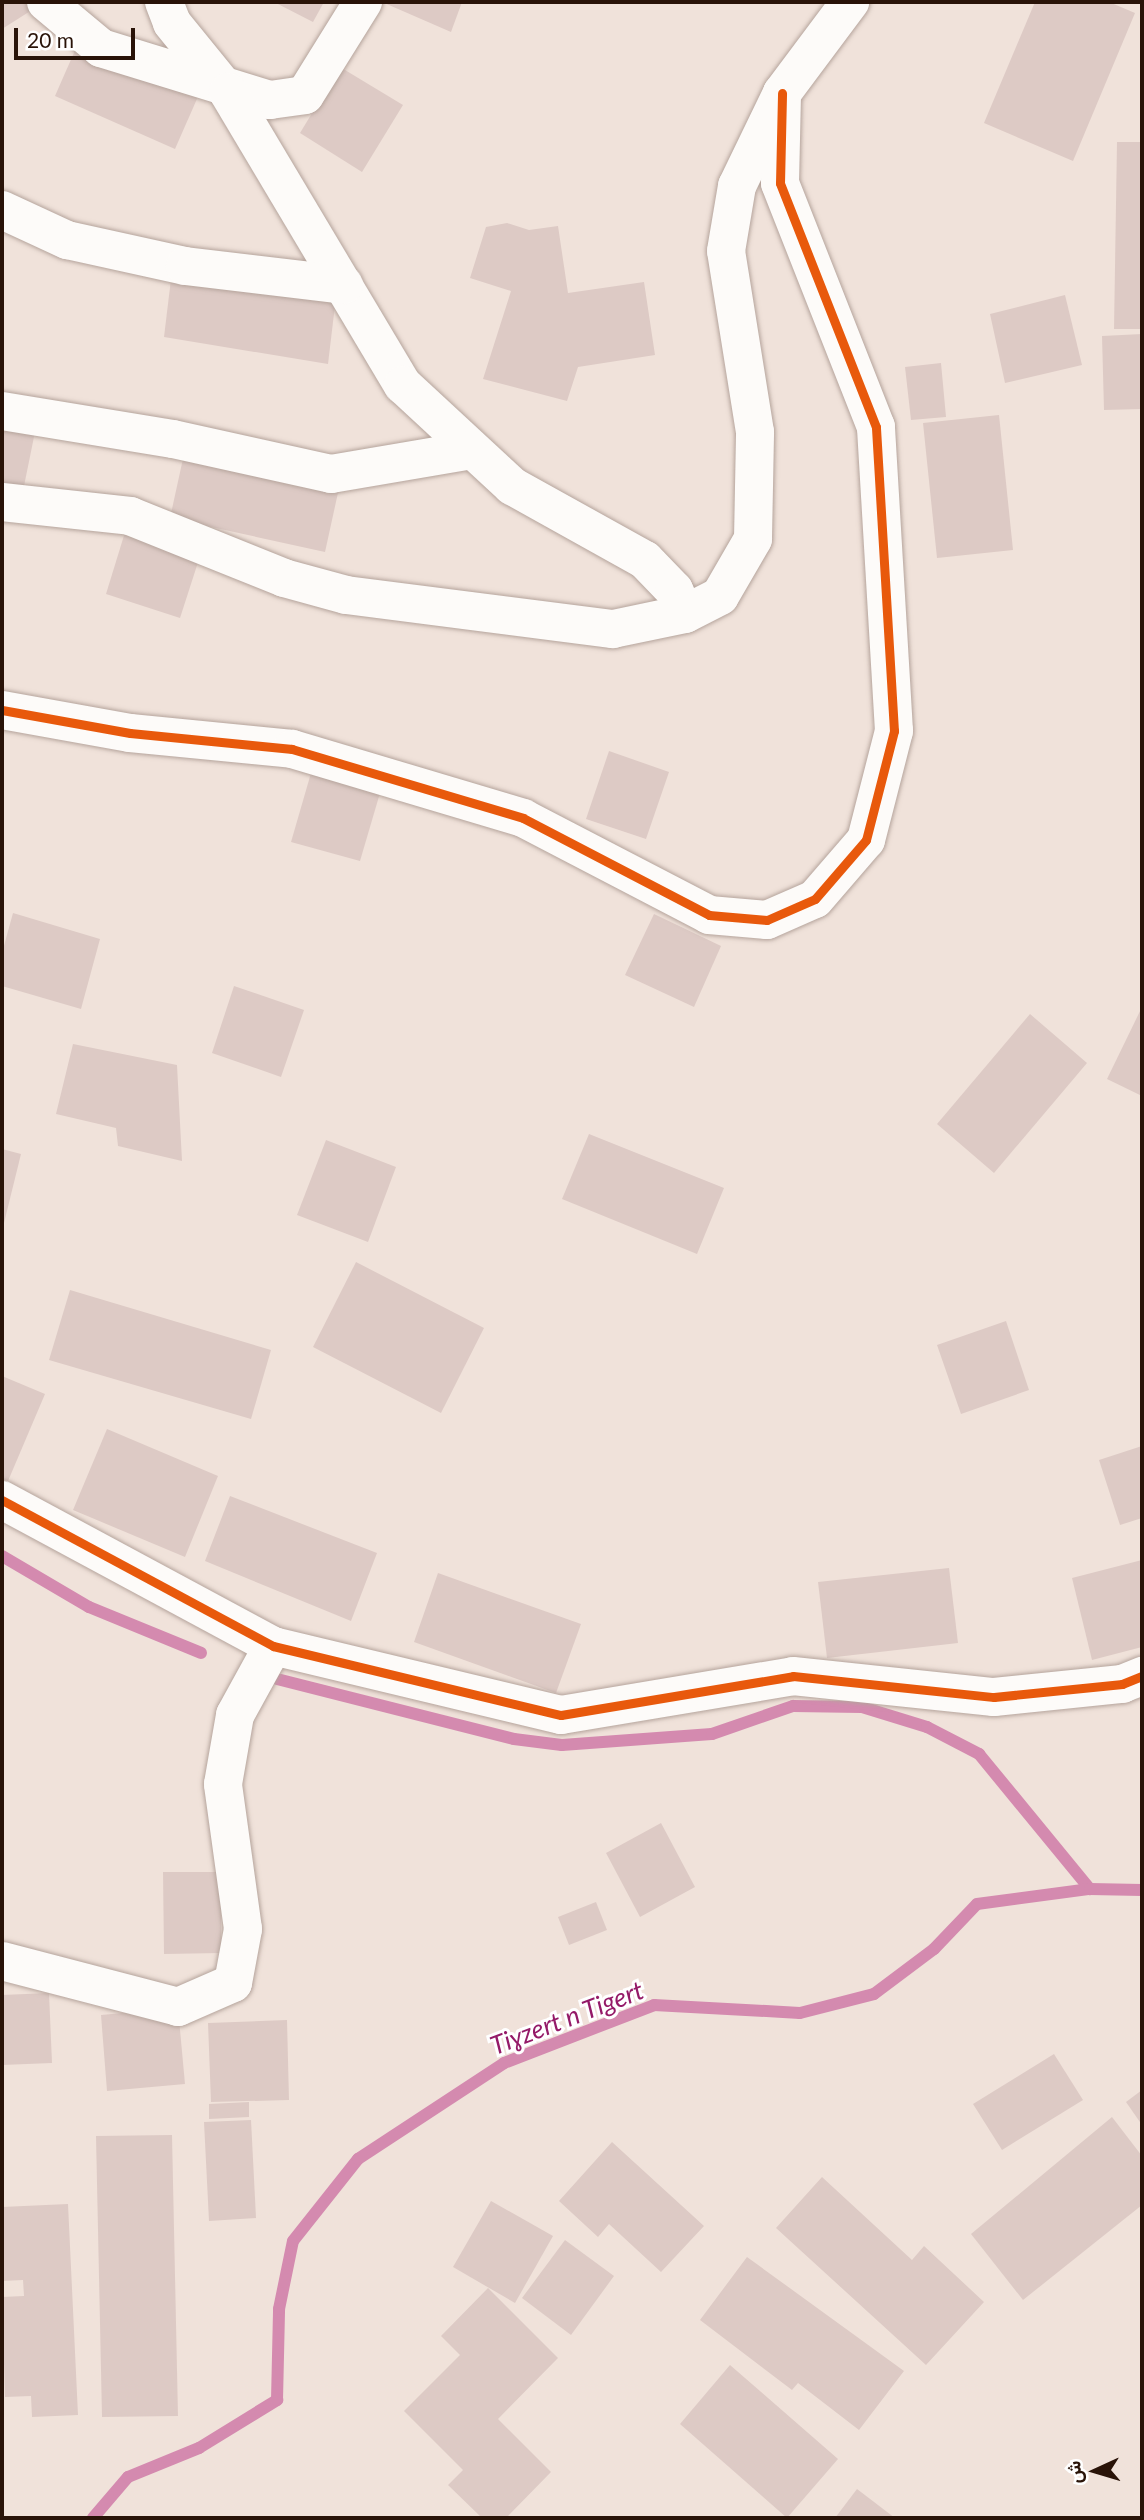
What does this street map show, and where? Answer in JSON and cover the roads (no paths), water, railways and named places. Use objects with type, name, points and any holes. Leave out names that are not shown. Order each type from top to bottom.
[{"type":"street","points":[[46,2],[101,48],[228,92],[270,100],[305,94],[363,2]]},
{"type":"street","points":[[164,2],[172,23],[228,92],[403,385],[512,486],[645,560],[674,590],[685,614]]},
{"type":"street","points":[[2,502],[130,516],[284,578],[346,595],[613,629],[685,614],[720,596],[753,539],[755,432],[726,251],[737,186],[782,93],[850,2]]},
{"type":"street","points":[[2,710],[130,733],[292,749],[523,818],[709,915],[767,920],[815,899],[866,840],[894,732],[876,427],[780,183],[782,93]]},
{"type":"street","points":[[2,210],[67,240],[185,266],[344,285]]},
{"type":"street","points":[[2,411],[173,439],[331,474],[472,450]]},
{"type":"street","points":[[2,1500],[273,1646],[561,1715],[793,1676],[994,1697],[1122,1684],[1142,1675]]},
{"type":"street","points":[[2,1961],[178,2007],[233,1983],[243,1929],[222,1784],[235,1715],[273,1646]]},
{"type":"waterway","points":[[2,1556],[89,1607],[201,1653]]},
{"type":"waterway","points":[[277,1679],[514,1739],[562,1745],[712,1734],[793,1706],[862,1707],[927,1727],[979,1754],[1090,1889]]},
{"type":"waterway","name":"Tiɣzert n Tigert","points":[[93,2518],[128,2477],[199,2448],[277,2400],[279,2309],[293,2241],[358,2159],[504,2063],[654,2005],[800,2013],[874,1994],[934,1949],[977,1904],[1090,1889],[1142,1890]]}]
